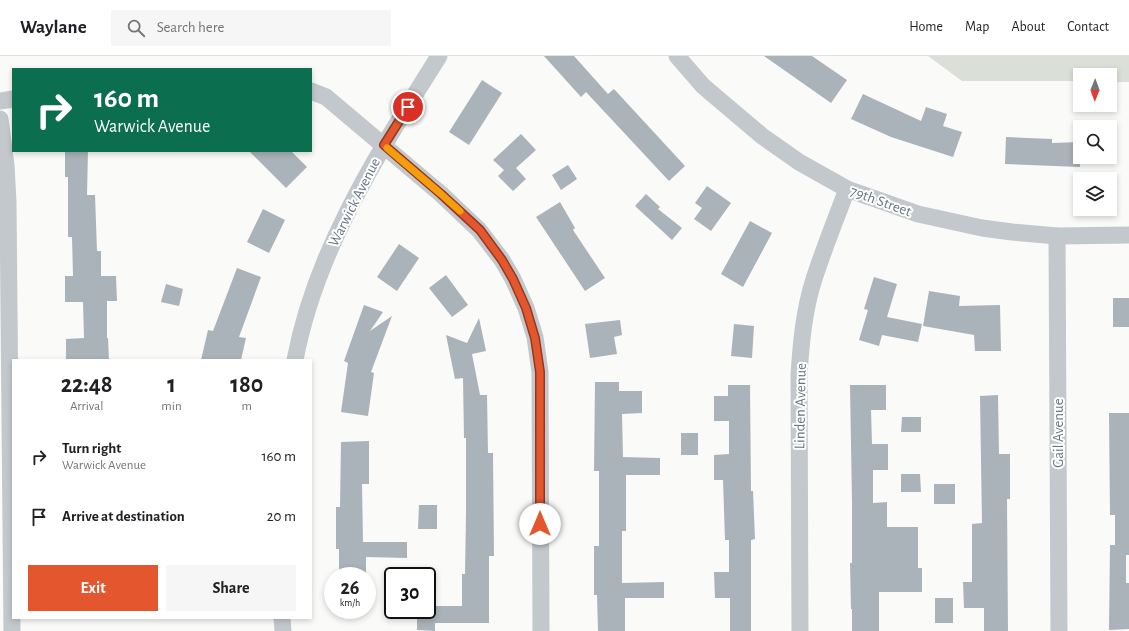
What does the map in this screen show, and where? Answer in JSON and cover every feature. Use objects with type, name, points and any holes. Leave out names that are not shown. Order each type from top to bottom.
[{"type":"street","name":"Warwick Avenue","points":[[295,359],[306,317],[327,256],[341,224],[384,145],[439,56]]},
{"type":"street","name":"79th Street","points":[[677,56],[703,86],[762,136],[799,162],[847,189],[918,214],[946,221],[1012,232],[1057,236],[1129,235]]},
{"type":"street","points":[[312,91],[326,97],[441,194],[480,230],[509,273],[526,308],[535,338],[540,372],[541,631]]},
{"type":"street","points":[[0,101],[12,99]]},
{"type":"street","points":[[0,119],[6,165],[8,202],[12,631]]},
{"type":"street","name":"Linden Avenue","points":[[800,631],[799,375],[801,341],[806,311],[814,279],[847,189]]},
{"type":"street","name":"Gail Avenue","points":[[1057,236],[1058,631]]},
{"type":"street","points":[[282,619],[282,631]]},
{"type":"shaded area","points":[[928,56],[1129,56],[1129,82],[1117,82],[1117,68],[1073,68],[1073,81],[962,81]]},
{"type":"building","points":[[544,56],[574,56],[608,94],[614,89],[685,166],[669,181],[586,92],[581,97]]},
{"type":"building","points":[[764,56],[812,56],[847,80],[831,103]]},
{"type":"building","points":[[482,80],[502,93],[469,145],[449,132]]},
{"type":"building","points":[[863,94],[921,121],[926,107],[947,114],[943,126],[962,132],[953,157],[891,137],[851,119]]},
{"type":"building","points":[[521,134],[536,150],[516,168],[526,179],[513,191],[498,176],[504,170],[493,160]]},
{"type":"building","points":[[1006,137],[1052,139],[1052,143],[1073,142],[1073,164],[1080,164],[1080,167],[1005,164]]},
{"type":"building","points":[[65,152],[88,152],[87,195],[95,195],[97,251],[101,251],[101,276],[116,276],[117,301],[107,301],[107,338],[109,359],[66,359],[66,339],[84,338],[83,302],[65,302],[65,276],[73,276],[72,237],[68,237],[68,177],[65,177]]},
{"type":"building","points":[[250,152],[292,152],[307,167],[286,188]]},
{"type":"building","points":[[568,165],[577,179],[561,190],[552,175]]},
{"type":"building","points":[[707,186],[731,203],[711,231],[694,219],[702,208],[695,203]]},
{"type":"building","points":[[646,194],[660,207],[658,209],[682,228],[672,240],[635,206]]},
{"type":"building","points":[[560,202],[575,228],[573,230],[605,278],[585,291],[536,217]]},
{"type":"building","points":[[263,209],[285,220],[269,253],[247,242]]},
{"type":"building","points":[[750,221],[772,233],[743,287],[721,274]]},
{"type":"building","points":[[399,244],[419,258],[397,291],[377,277]]},
{"type":"building","points":[[237,268],[261,277],[239,337],[246,338],[241,359],[201,359],[208,330],[213,331]]},
{"type":"building","points":[[446,275],[468,305],[452,317],[429,288]]},
{"type":"building","points":[[874,277],[897,284],[887,317],[922,324],[918,342],[882,335],[879,346],[859,340],[868,310],[864,309]]},
{"type":"building","points":[[166,284],[183,289],[179,306],[161,302]]},
{"type":"building","points":[[929,291],[960,296],[959,306],[1000,305],[1001,351],[975,351],[974,335],[923,326]]},
{"type":"building","points":[[1113,298],[1129,298],[1129,327],[1113,327]]},
{"type":"building","points":[[364,305],[383,312],[370,331],[392,316],[371,372],[374,373],[368,416],[341,412],[348,363],[344,361]]},
{"type":"building","points":[[479,318],[486,351],[472,354],[480,395],[487,395],[488,453],[493,453],[494,556],[489,556],[489,623],[435,623],[435,631],[417,630],[417,619],[436,619],[436,606],[462,606],[462,574],[465,574],[466,513],[466,438],[464,438],[463,378],[455,379],[446,335],[467,343]]},
{"type":"building","points":[[620,320],[622,335],[614,337],[617,354],[590,358],[585,324]]},
{"type":"building","points":[[734,324],[754,326],[752,358],[731,356]]},
{"type":"building","points":[[595,382],[619,382],[619,391],[642,391],[642,413],[622,414],[623,457],[660,458],[660,475],[626,475],[626,531],[622,531],[622,583],[664,582],[664,598],[625,598],[625,631],[598,631],[597,595],[594,595],[594,546],[599,546],[599,471],[594,471]]},
{"type":"building","points":[[728,385],[750,385],[751,491],[753,491],[755,539],[751,540],[751,631],[730,631],[730,598],[715,598],[714,572],[729,572],[729,540],[725,540],[723,480],[714,480],[714,455],[729,454],[729,421],[714,421],[714,396],[728,396]]},
{"type":"building","points":[[850,385],[886,385],[886,410],[871,410],[872,444],[888,444],[888,470],[873,470],[873,503],[887,502],[887,527],[918,527],[918,568],[922,568],[922,592],[879,592],[879,631],[852,631],[850,563],[852,563],[852,503]]},
{"type":"building","points":[[998,395],[999,454],[1010,454],[1010,499],[1007,499],[1008,631],[984,631],[984,608],[964,608],[963,582],[972,582],[972,524],[982,523],[980,396]]},
{"type":"building","points":[[1109,413],[1129,413],[1129,555],[1126,555],[1126,583],[1129,583],[1129,629],[1109,630],[1110,545],[1115,545],[1115,515],[1110,515]]},
{"type":"building","points":[[902,417],[921,417],[921,432],[901,432]]},
{"type":"building","points":[[681,433],[698,433],[698,455],[681,455]]},
{"type":"building","points":[[369,441],[369,484],[362,484],[363,542],[407,542],[407,558],[366,557],[366,567],[339,567],[339,549],[336,549],[336,507],[340,507],[341,442]]},
{"type":"building","points":[[901,474],[920,474],[921,492],[901,492]]},
{"type":"building","points":[[934,484],[955,484],[955,504],[934,504]]},
{"type":"building","points":[[419,505],[437,505],[437,529],[418,529]]},
{"type":"building","points":[[935,598],[953,598],[953,623],[935,623]]},
{"type":"slow traffic","points":[[387,148],[460,211]]},
{"type":"route","points":[[408,107],[384,145],[480,230],[502,260],[513,279],[526,308],[535,338],[540,372],[540,524]]}]
